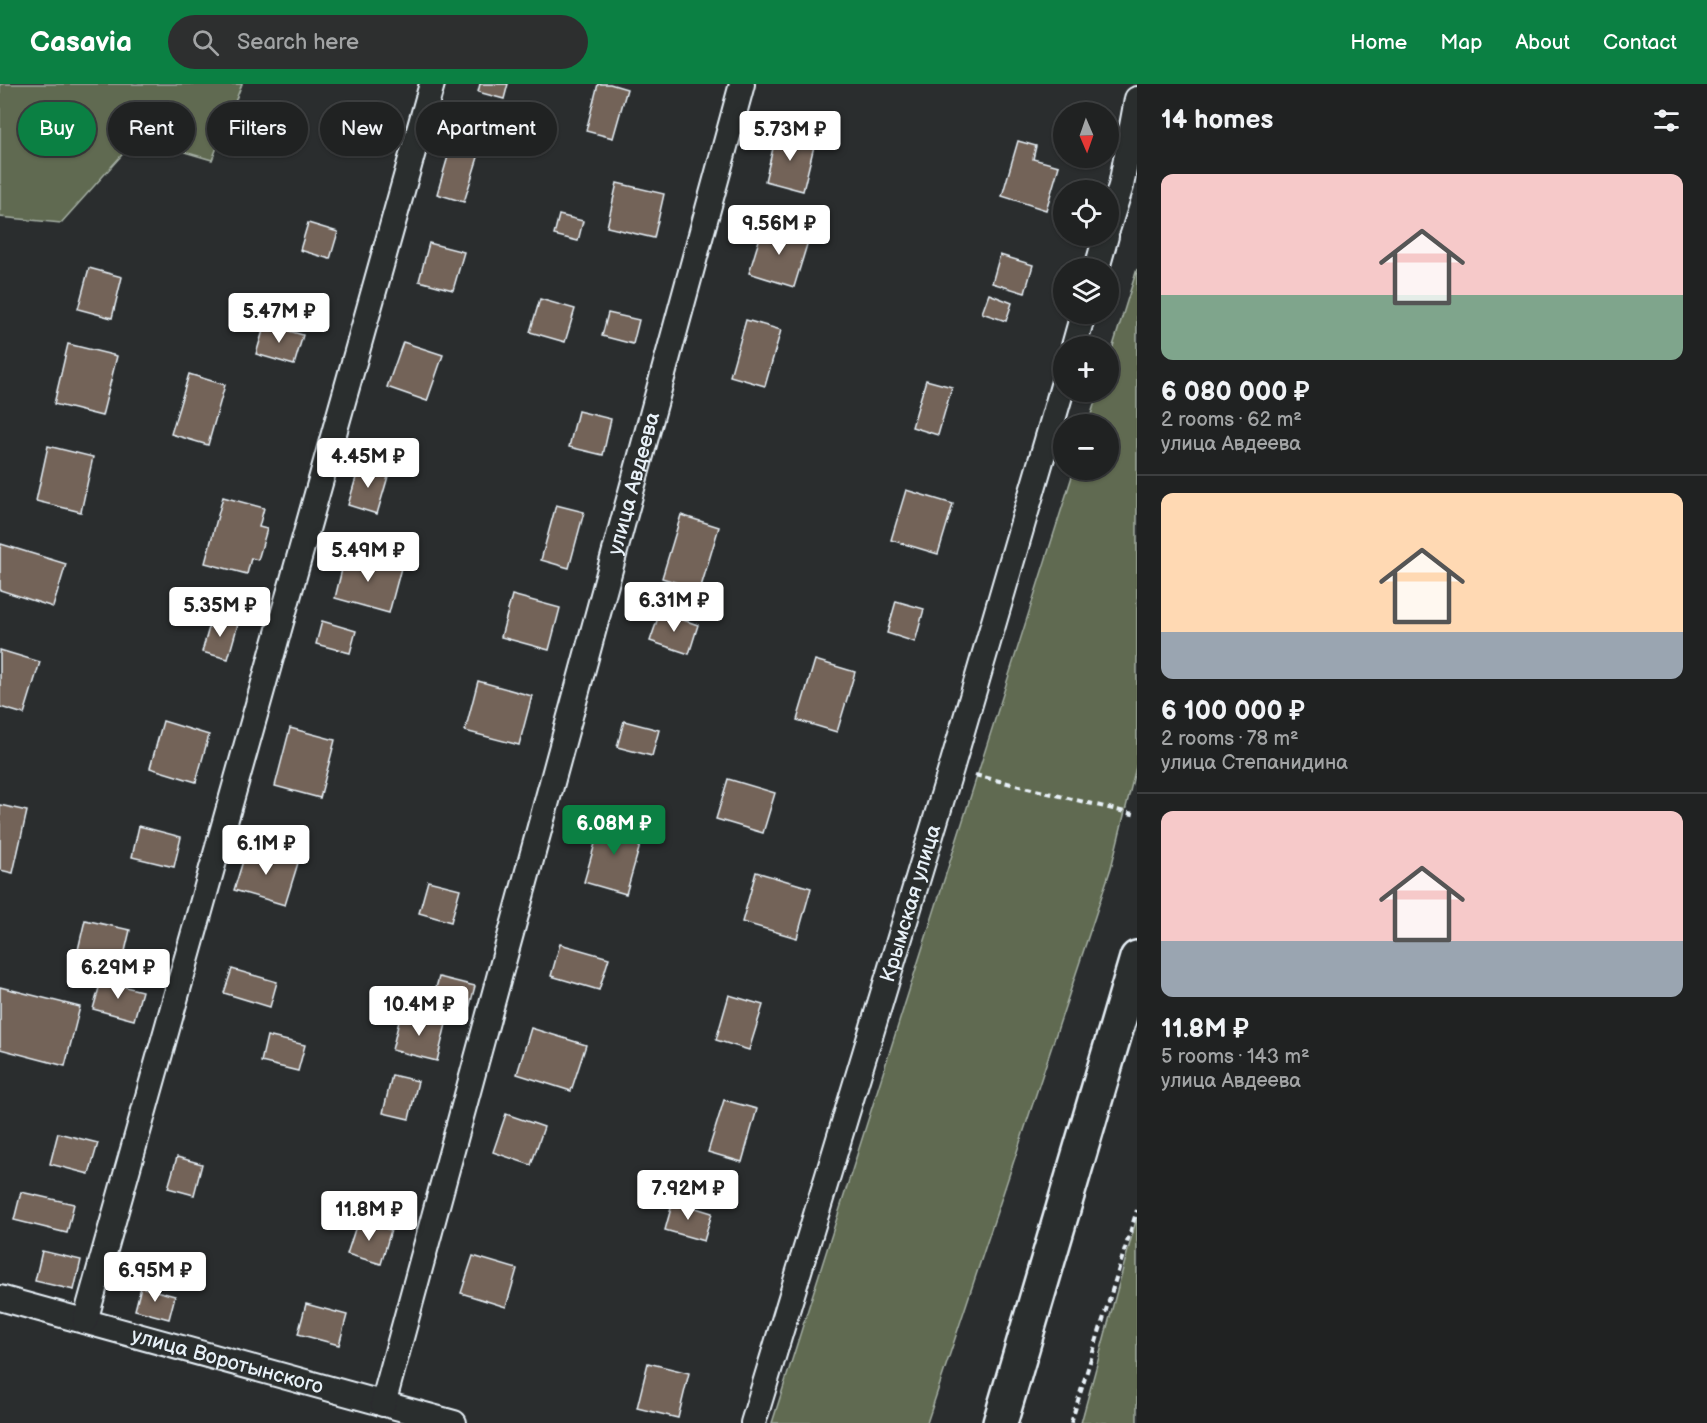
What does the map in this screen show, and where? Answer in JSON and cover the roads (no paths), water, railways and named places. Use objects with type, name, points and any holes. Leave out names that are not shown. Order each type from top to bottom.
[{"type":"main road","points":[[1000,1423],[1137,958]]},
{"type":"street","points":[[85,1321],[432,84]]},
{"type":"street","name":"улица Авдеева","points":[[383,1404],[742,84]]},
{"type":"street","points":[[1119,189],[1137,99]]},
{"type":"street","name":"Крымская улица","points":[[753,1423],[951,769],[1058,402]]},
{"type":"street","name":"улица Воротынского","points":[[0,1298],[454,1423]]}]
